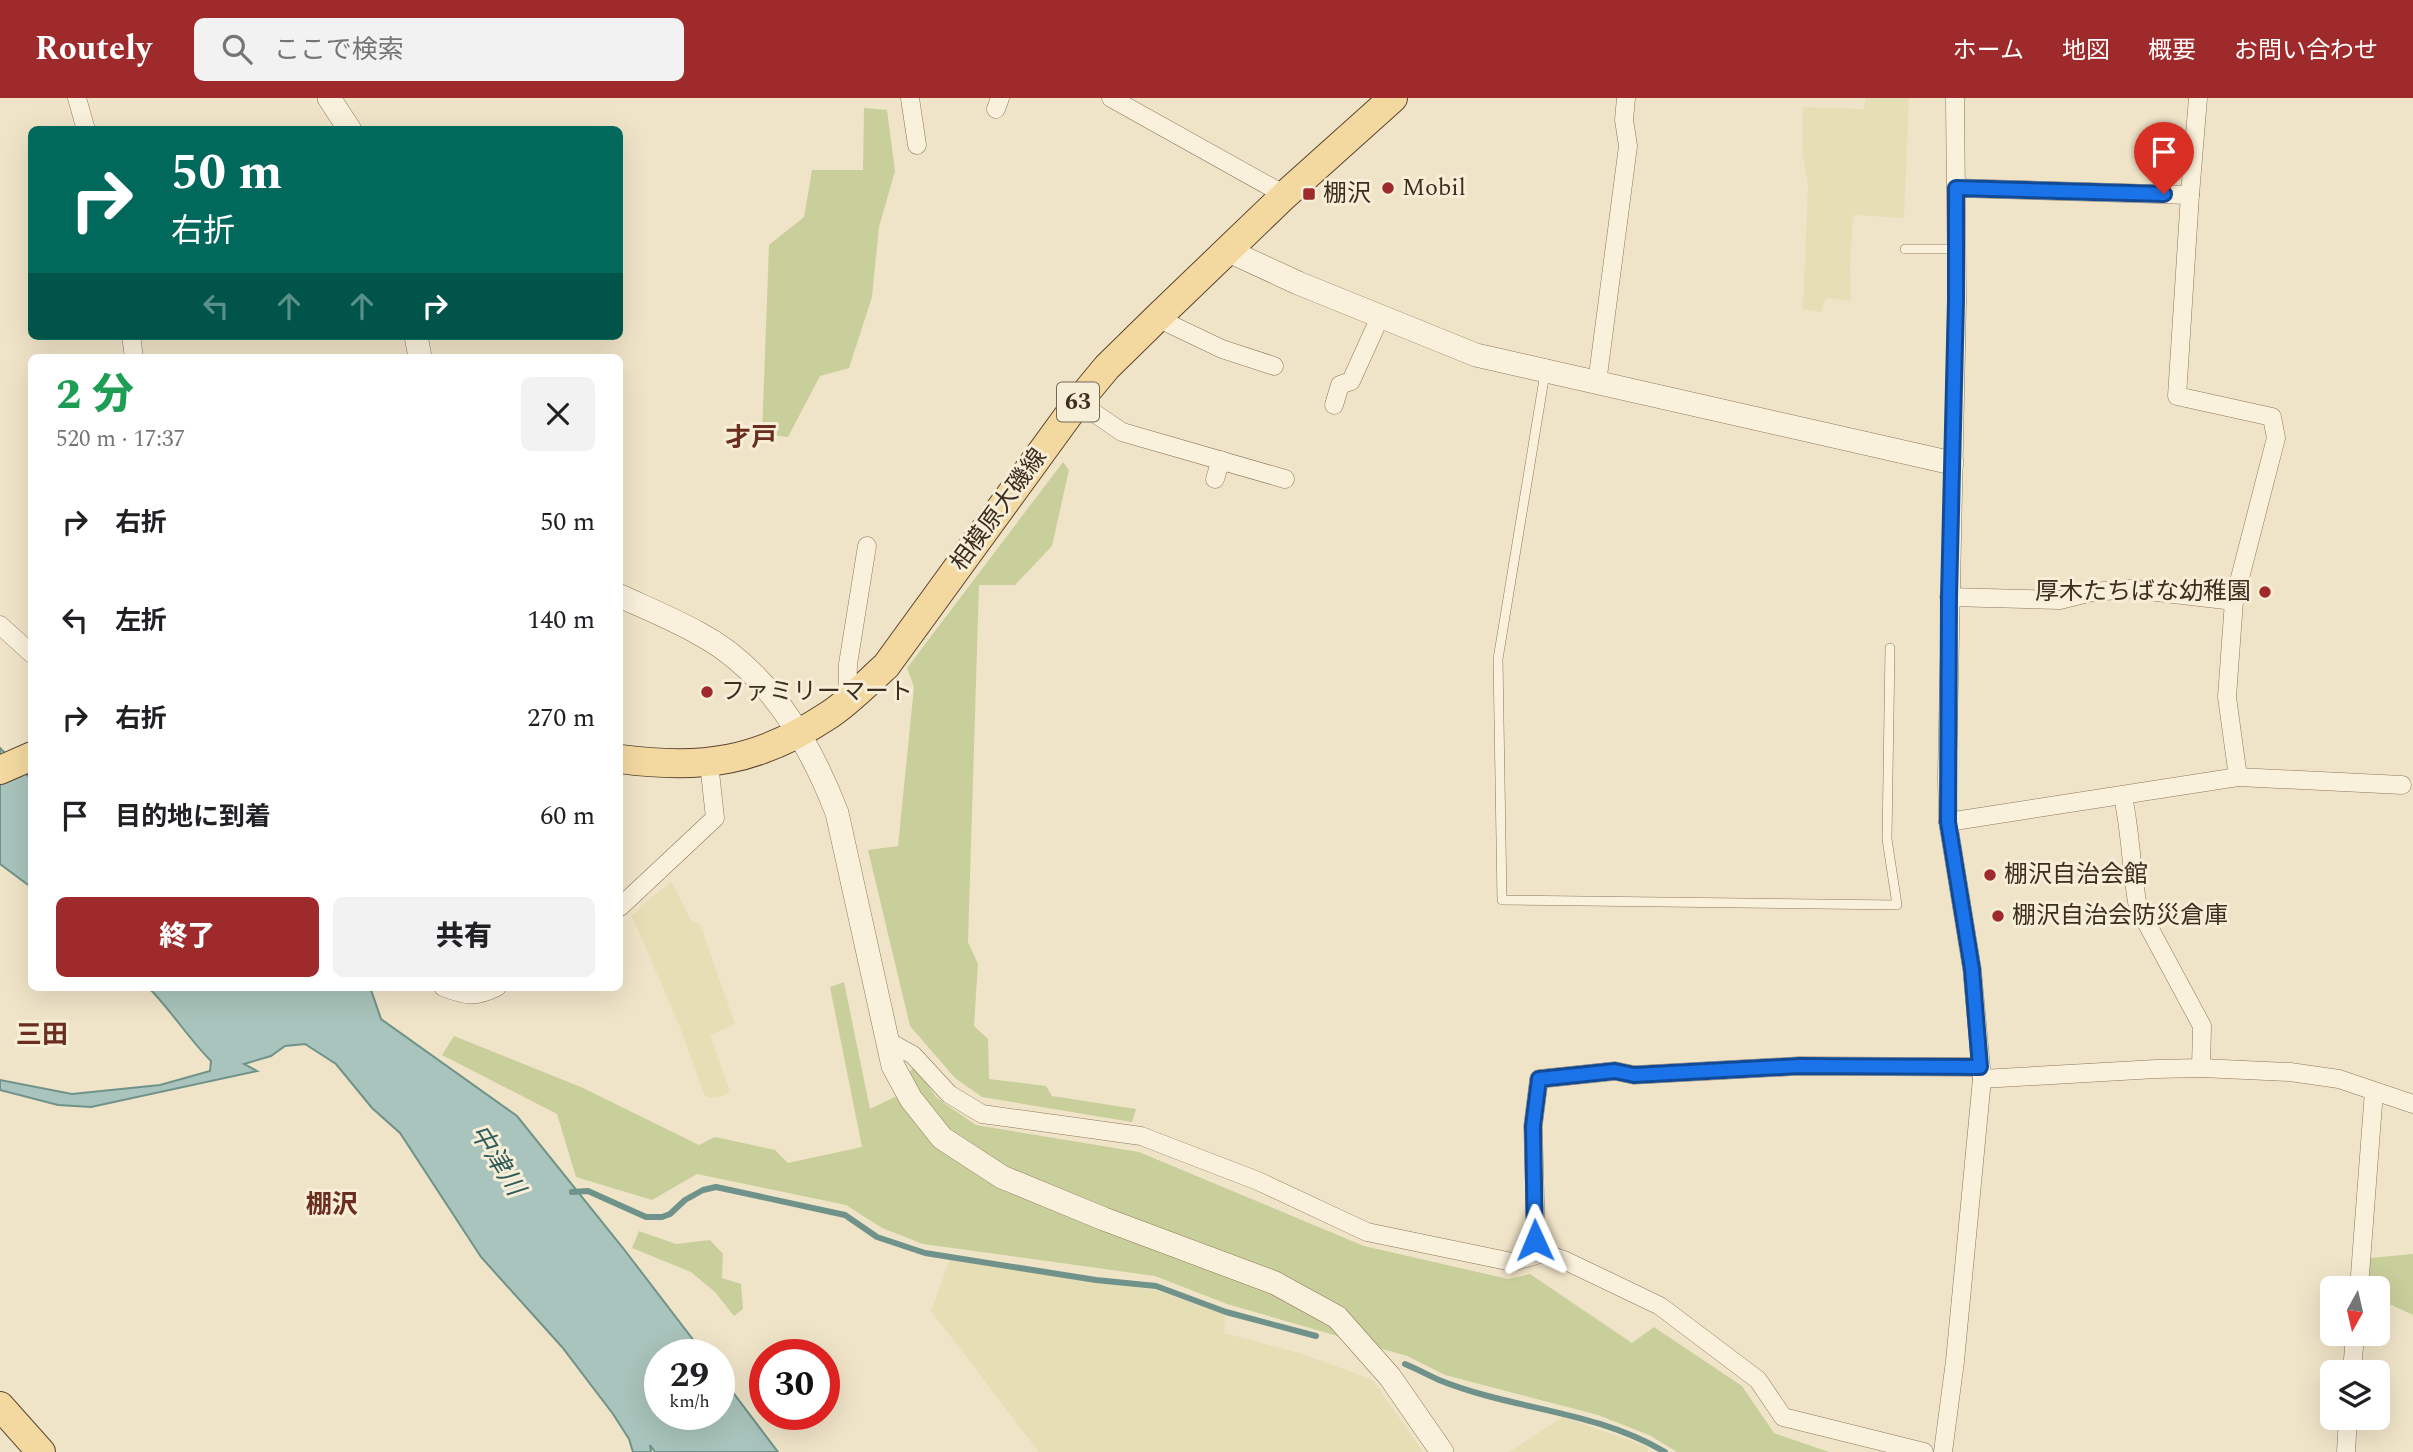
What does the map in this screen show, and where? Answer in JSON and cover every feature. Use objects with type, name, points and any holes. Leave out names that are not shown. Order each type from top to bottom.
[{"type":"main road","name":"相模原大磯線","points":[[623,759],[672,764],[709,763],[754,754],[798,733],[848,701],[886,666],[1078,402],[1107,367],[1285,195],[1393,98]]},
{"type":"main road","points":[[0,770],[28,758]]},
{"type":"main road","points":[[2,1413],[41,1452]]},
{"type":"street","points":[[77,98],[85,126]]},
{"type":"street","points":[[329,98],[347,126]]},
{"type":"street","points":[[910,98],[918,145]]},
{"type":"street","points":[[1111,98],[1285,195]]},
{"type":"street","points":[[1597,383],[1628,146],[1624,120],[1626,98]]},
{"type":"street","points":[[1943,1452],[1955,1361],[1981,1073],[1972,969],[1948,822],[1949,597],[1956,249],[1955,98]]},
{"type":"street","points":[[2198,98],[2176,396],[2272,417],[2276,438],[2234,601],[2227,697],[2238,777]]},
{"type":"street","points":[[1956,188],[2190,195]]},
{"type":"street","points":[[1228,251],[1476,355],[1952,463]]},
{"type":"street","points":[[1334,405],[1340,386],[1358,384],[1380,317]]},
{"type":"street","points":[[1157,318],[1222,349],[1253,368],[1274,366]]},
{"type":"street","points":[[1078,402],[1122,432],[1285,479]]},
{"type":"street","points":[[1215,479],[1221,460]]},
{"type":"street","points":[[848,701],[848,664],[867,546]]},
{"type":"street","points":[[1949,597],[2060,600],[2092,592],[2131,589],[2234,601]]},
{"type":"street","points":[[623,597],[700,634],[730,655],[770,692],[798,733],[826,785],[837,813],[893,1066],[911,1099],[942,1138],[1002,1177],[1275,1283],[1337,1317],[1390,1377],[1442,1452]]},
{"type":"street","points":[[0,625],[28,650]]},
{"type":"street","points":[[623,904],[715,818],[709,763]]},
{"type":"street","points":[[1948,822],[2123,797],[2238,777],[2407,784]]},
{"type":"street","points":[[2123,797],[2130,828],[2138,907],[2202,1026],[2201,1068]]},
{"type":"street","points":[[455,991],[466,995],[481,995],[489,991]]},
{"type":"street","points":[[886,1040],[914,1055],[949,1094],[982,1114],[1141,1136],[1258,1181],[1367,1232],[1512,1262],[1544,1253],[1564,1260],[1660,1306],[1758,1380],[1783,1417],[1924,1452]]},
{"type":"street","points":[[1544,1253],[1535,1240],[1533,1126],[1539,1079],[1615,1071],[1634,1075],[1799,1066],[1981,1073],[2201,1068],[2312,1074],[2339,1079],[2413,1104]]},
{"type":"street","points":[[2359,1276],[2374,1091]]},
{"type":"street","points":[[2346,1452],[2347,1430]]},
{"type":"lane","points":[[1905,249],[1956,249]]},
{"type":"lane","points":[[1545,371],[1499,659],[1502,900],[1897,905],[1887,839],[1890,648]]},
{"type":"shaded area","points":[[1866,98],[1909,98],[1904,218],[1853,215],[1851,301],[1826,298],[1821,312],[1803,309],[1808,186],[1802,148],[1803,107],[1864,109]]},
{"type":"shaded area","points":[[672,882],[691,920],[700,924],[735,1024],[710,1035],[730,1092],[723,1096],[705,1096],[679,1025],[632,916],[651,897]]},
{"type":"shaded area","points":[[950,1259],[1155,1290],[1225,1315],[1224,1333],[1303,1354],[1373,1380],[1423,1452],[1039,1452],[931,1311]]},
{"type":"shaded area","points":[[1563,1417],[1648,1447],[1648,1452],[1509,1452]]},
{"type":"green space","points":[[864,108],[887,110],[895,171],[879,227],[872,297],[849,368],[820,376],[788,437],[762,434],[769,245],[804,217],[812,170],[863,170]]},
{"type":"green space","points":[[1063,462],[1069,470],[1052,546],[1015,585],[979,585],[968,942],[978,964],[974,1026],[988,1039],[989,1079],[1046,1086],[1052,1096],[1136,1109],[1132,1122],[982,1097],[955,1078],[910,1026],[868,850],[898,846],[914,687],[907,668]]},
{"type":"green space","points":[[844,982],[870,1109],[917,1086],[909,1073],[914,1066],[937,1098],[976,1125],[1139,1152],[1364,1246],[1508,1279],[1530,1274],[1632,1343],[1654,1327],[1742,1386],[1774,1433],[1829,1452],[1677,1452],[1649,1435],[1598,1415],[1445,1375],[1407,1356],[1227,1304],[1155,1276],[923,1244],[882,1228],[846,1205],[697,1174],[652,1200],[576,1177],[557,1114],[442,1055],[454,1036],[581,1087],[699,1145],[715,1137],[775,1150],[788,1163],[862,1147],[830,987]]},
{"type":"green space","points":[[639,1231],[676,1244],[710,1240],[723,1254],[722,1278],[741,1284],[743,1309],[734,1316],[715,1292],[691,1272],[632,1248]]},
{"type":"green space","points":[[2413,1254],[2413,1315],[2390,1304],[2390,1276],[2368,1276],[2370,1258]]},
{"type":"water","points":[[0,748],[28,776],[28,885],[0,864]]},
{"type":"water","name":"中津川","points":[[152,991],[371,991],[381,1019],[517,1116],[693,1339],[644,1339],[644,1430],[735,1430],[735,1395],[749,1414],[749,1430],[761,1430],[778,1452],[655,1452],[650,1445],[651,1452],[633,1452],[629,1439],[613,1414],[562,1347],[481,1257],[400,1133],[372,1108],[336,1064],[305,1044],[285,1046],[271,1056],[244,1064],[257,1071],[91,1107],[58,1105],[0,1090],[0,1080],[72,1094],[160,1085],[210,1071],[211,1061]]},
{"type":"waterway","points":[[572,1192],[588,1191],[646,1217],[662,1217],[670,1214],[685,1200],[703,1190],[716,1187],[845,1215],[877,1237],[925,1253],[1096,1280],[1156,1286],[1226,1312],[1316,1336]]},
{"type":"waterway","points":[[1405,1364],[1467,1390],[1610,1427],[1665,1452]]},
{"type":"place","name":"Mobil","points":[[1388,188]]},
{"type":"place","name":"棚沢","points":[[1309,194]]},
{"type":"place","name":"厚木たちばな幼稚園","points":[[2265,592]]},
{"type":"place","name":"ファミリーマート","points":[[707,692]]},
{"type":"place","name":"棚沢自治会館","points":[[1990,875]]},
{"type":"place","name":"棚沢自治会防災倉庫","points":[[1998,916]]},
{"type":"district","name":"才戸","points":[[751,438]]},
{"type":"district","name":"三田","points":[[42,1035]]},
{"type":"district","name":"棚沢","points":[[332,1205]]},
{"type":"route","points":[[1535,1240],[1533,1126],[1539,1079],[1615,1071],[1634,1075],[1799,1066],[1980,1067],[1972,969],[1948,822],[1956,188],[2164,194]]}]
